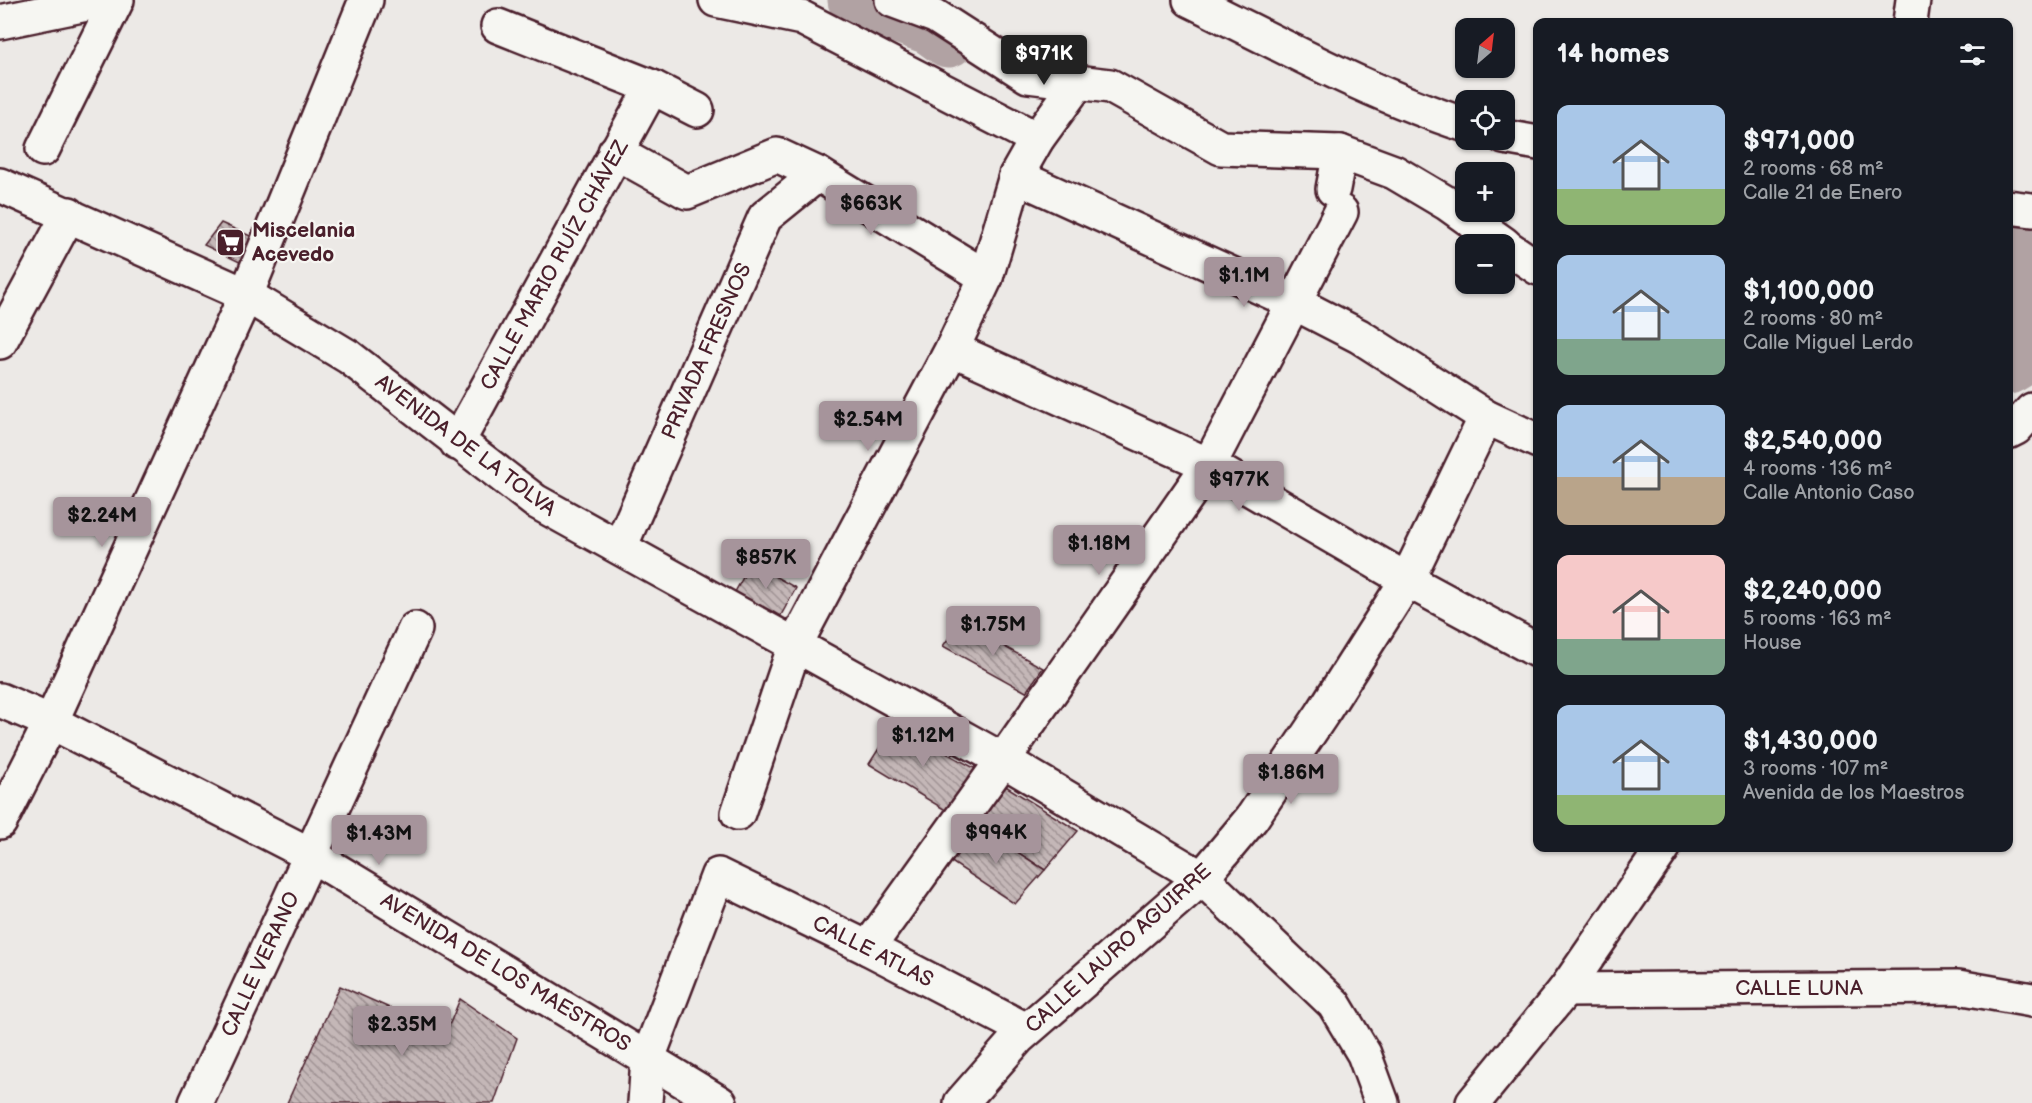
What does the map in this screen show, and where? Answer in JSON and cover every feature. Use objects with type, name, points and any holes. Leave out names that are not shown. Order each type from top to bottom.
[{"type":"street","points":[[0,22],[106,0]]},
{"type":"street","points":[[43,149],[117,0]]},
{"type":"street","points":[[0,822],[51,722],[246,294],[366,0]]},
{"type":"street","points":[[716,0],[802,18],[1044,129]]},
{"type":"street","points":[[892,0],[935,16],[1028,76],[1110,87],[1221,148],[1340,152],[1394,172],[1448,204],[1489,234]]},
{"type":"street","points":[[1190,0],[1368,86],[1455,121]]},
{"type":"street","points":[[1911,18],[1913,0]]},
{"type":"street","points":[[498,26],[652,87],[697,110]]},
{"type":"street","points":[[738,813],[795,645],[952,349],[986,277],[1016,176],[1044,129],[1077,84]]},
{"type":"street","name":"CALLE MARIO RUÍZ CHÁVEZ","points":[[457,443],[652,87]]},
{"type":"street","points":[[1515,139],[1533,142]]},
{"type":"street","points":[[615,152],[687,192],[777,155],[818,174],[986,277]]},
{"type":"street","points":[[868,948],[1003,760],[1209,465],[1293,302],[1337,200],[1340,152]]},
{"type":"street","name":"PRIVADA FRESNOS","points":[[620,547],[765,217],[818,174]]},
{"type":"street","points":[[1016,176],[1293,302],[1359,336],[1486,417],[1533,439]]},
{"type":"street","name":"AVENIDA DE LA TOLVA","points":[[0,185],[246,294],[349,357],[457,443],[535,501],[1003,760],[1202,878],[1334,1004],[1364,1054],[1382,1103]]},
{"type":"street","points":[[0,342],[69,214]]},
{"type":"street","points":[[1515,252],[1533,265]]},
{"type":"street","points":[[952,349],[1209,465],[1407,580],[1533,648]]},
{"type":"street","points":[[2013,430],[2032,410]]},
{"type":"street","name":"CALLE LAURO AGUIRRE","points":[[961,1103],[1026,1030],[1202,878],[1252,818],[1323,714],[1407,580],[1486,417]]},
{"type":"street","name":"CALLE VERANO","points":[[196,1103],[415,629]]},
{"type":"street","name":"AVENIDA DE LOS MAESTROS","points":[[0,700],[51,722],[311,855],[720,1103]]},
{"type":"street","points":[[1473,1103],[1565,990],[1660,852]]},
{"type":"street","name":"CALLE ATLAS","points":[[648,1058],[718,875],[868,948],[1026,1030]]},
{"type":"street","name":"CALLE LUNA","points":[[1565,990],[1958,987],[2032,1000]]},
{"type":"street","points":[[645,1103],[648,1058]]},
{"type":"building","name":"Miscelania Acevedo","points":[[221,223],[257,239],[248,266],[204,245]]},
{"type":"building","points":[[751,563],[796,588],[780,617],[735,592]]},
{"type":"building","points":[[960,622],[1043,668],[1026,692],[943,646]]},
{"type":"building","points":[[894,725],[978,770],[947,811],[869,764]]},
{"type":"building","points":[[1004,785],[1078,831],[1045,870],[976,825]]},
{"type":"building","points":[[976,825],[1045,870],[1015,904],[947,859]]},
{"type":"building","points":[[340,986],[446,1033],[460,999],[517,1038],[494,1103],[287,1103]]},
{"type":"waterway","points":[[856,0],[930,26],[948,39]]},
{"type":"waterway","points":[[2013,363],[2018,360],[2030,331],[2014,259],[2032,238]]},
{"type":"place","name":"Miscelania Acevedo","points":[[231,242]]}]
